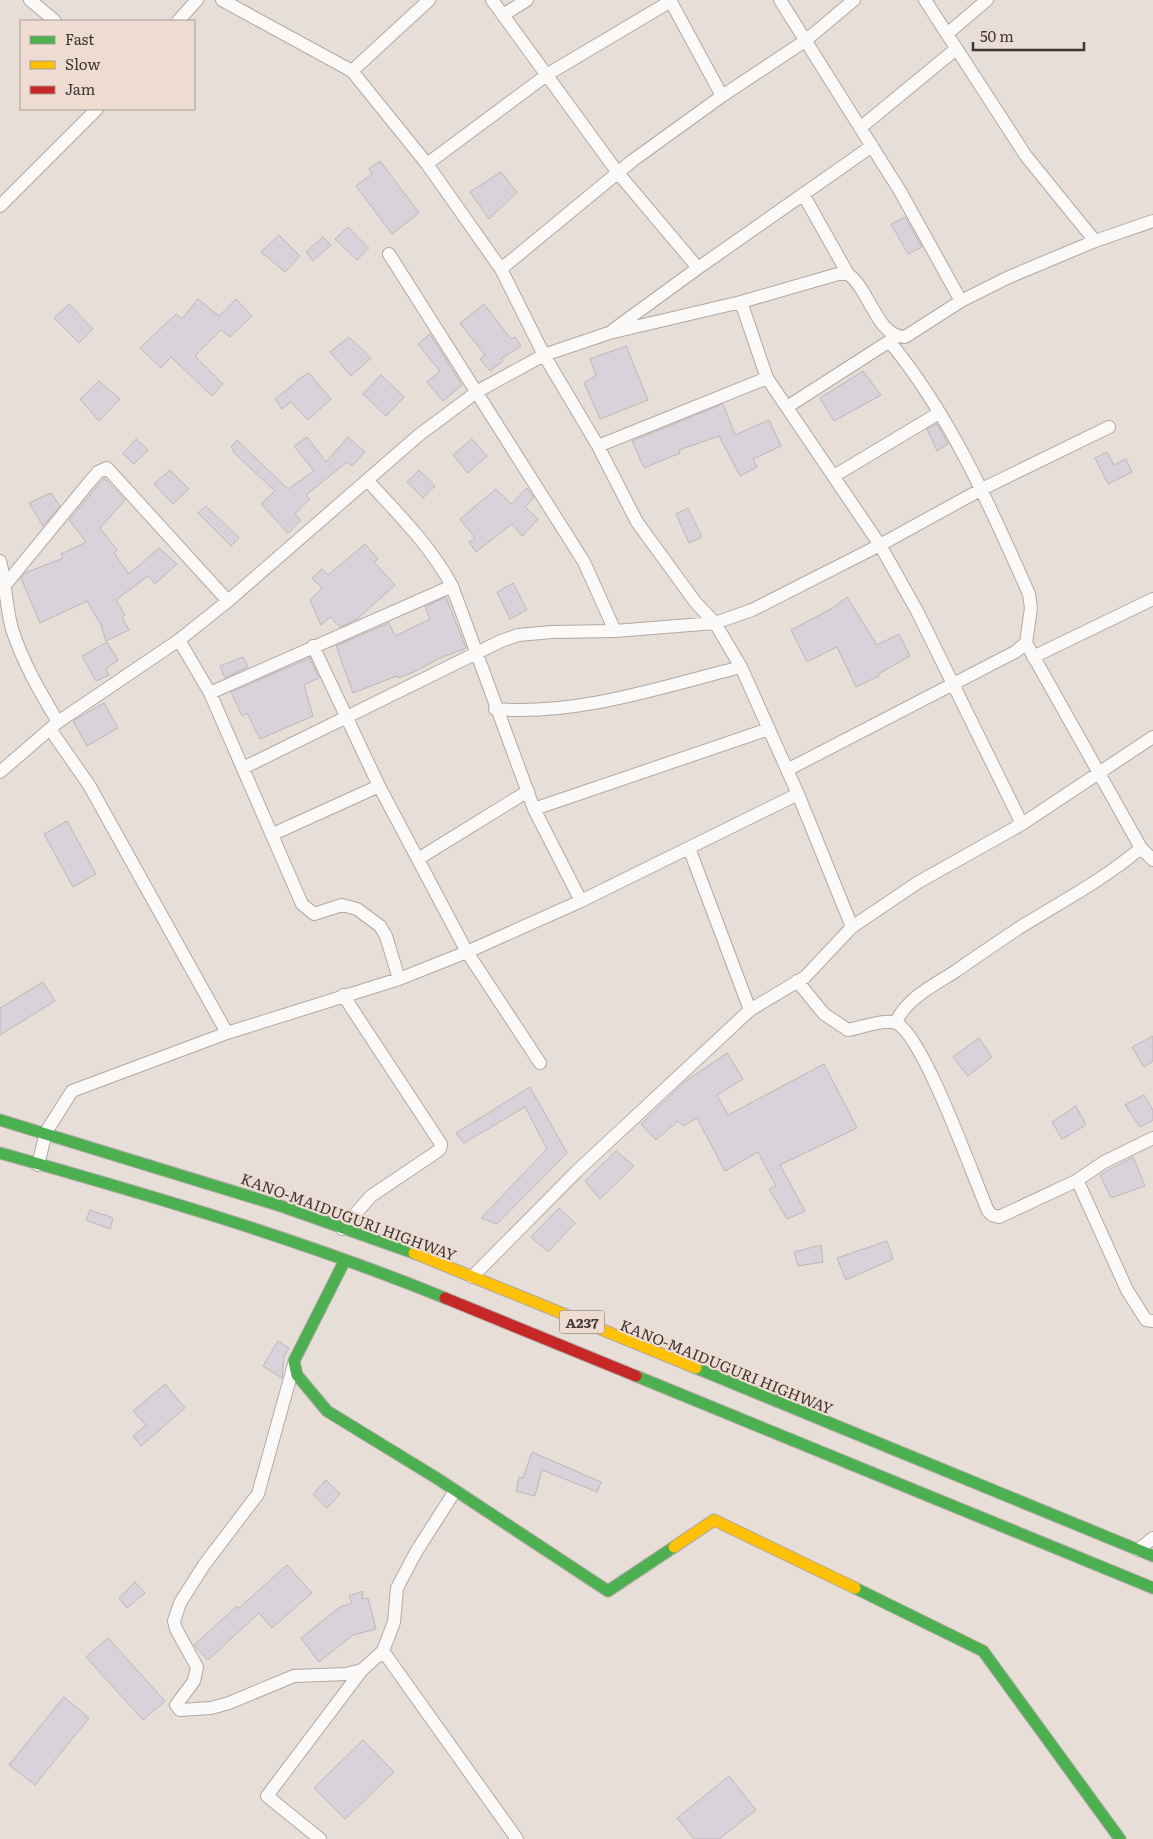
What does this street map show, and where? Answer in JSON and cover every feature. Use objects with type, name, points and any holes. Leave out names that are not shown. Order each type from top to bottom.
[{"type":"main road","name":"KANO-MAIDUGURI HIGHWAY","points":[[0,1120],[46,1132],[284,1207],[342,1230],[420,1255],[1153,1556]]},
{"type":"main road","name":"A237","points":[[0,1153],[152,1196],[382,1272],[1153,1588]]},
{"type":"main road","points":[[345,1260],[294,1361],[297,1376],[327,1411],[455,1491],[608,1592],[714,1520],[983,1651],[1120,1839]]},
{"type":"street","points":[[30,0],[54,20]]},
{"type":"street","points":[[179,20],[197,0]]},
{"type":"street","points":[[222,0],[352,71],[427,164],[501,269],[544,355],[598,446],[637,522],[696,603],[715,623],[741,667],[798,794],[852,927]]},
{"type":"street","points":[[352,71],[416,4],[429,0]]},
{"type":"street","points":[[492,0],[548,74],[618,173],[698,268]]},
{"type":"street","points":[[503,15],[528,0]]},
{"type":"street","points":[[780,0],[900,191],[961,301]]},
{"type":"street","points":[[501,269],[618,173],[722,96],[805,41],[854,0]]},
{"type":"street","points":[[925,0],[1026,156],[1094,241]]},
{"type":"street","points":[[947,34],[986,0]]},
{"type":"street","points":[[427,164],[548,74],[671,1],[722,96]]},
{"type":"street","points":[[860,128],[956,49]]},
{"type":"street","points":[[0,206],[96,110]]},
{"type":"street","points":[[609,333],[872,146]]},
{"type":"street","points":[[803,194],[848,274],[858,282],[883,326],[939,412],[982,489],[1029,594],[1031,608],[1026,643],[1141,848],[1153,860]]},
{"type":"street","points":[[787,407],[892,339],[905,337],[961,301],[1044,261],[1094,241],[1153,221]]},
{"type":"street","points":[[389,254],[478,391],[584,562],[616,631]]},
{"type":"street","points":[[0,772],[54,726],[178,640],[228,601],[419,435],[478,391],[544,355],[609,333],[741,302],[806,283],[848,274]]},
{"type":"street","points":[[741,302],[767,378],[880,545],[917,611],[1022,824]]},
{"type":"street","points":[[598,446],[767,378]]},
{"type":"street","points":[[834,476],[939,412]]},
{"type":"street","points":[[243,768],[475,654],[518,636],[552,632],[616,631],[715,623],[752,610],[880,545],[982,489],[1109,427]]},
{"type":"street","points":[[6,584],[98,472],[108,468],[228,601]]},
{"type":"street","points":[[367,480],[418,536],[438,561],[452,586],[495,709],[534,809],[581,901]]},
{"type":"street","points":[[0,561],[6,584],[4,604],[25,666],[54,726],[89,785],[227,1033]]},
{"type":"street","points":[[210,693],[452,586]]},
{"type":"street","points":[[1033,658],[1153,600]]},
{"type":"street","points":[[178,640],[210,693],[302,904],[314,914],[342,905],[357,909],[380,926],[386,936],[399,979]]},
{"type":"street","points":[[787,770],[1016,652],[1026,643]]},
{"type":"street","points":[[313,646],[346,719],[467,952],[540,1063]]},
{"type":"street","points":[[495,709],[524,711],[552,709],[622,697],[741,667]]},
{"type":"street","points":[[534,809],[769,730]]},
{"type":"street","points":[[472,1277],[577,1171],[750,1010],[805,977],[852,927],[875,909],[1022,824],[1153,738]]},
{"type":"street","points":[[273,834],[380,786]]},
{"type":"street","points":[[418,859],[528,790]]},
{"type":"street","points":[[38,1165],[46,1132],[72,1091],[227,1033],[399,979],[467,952],[581,901],[798,794]]},
{"type":"street","points":[[689,848],[750,1010]]},
{"type":"street","points":[[896,1022],[902,1009],[921,994],[1020,927],[1114,870],[1141,848]]},
{"type":"street","points":[[797,981],[824,1014],[848,1030],[890,1021],[903,1026],[921,1055],[942,1100],[988,1211],[992,1215],[1000,1217],[1076,1181],[1104,1162],[1153,1138]]},
{"type":"street","points":[[342,1230],[371,1196],[435,1153],[440,1149],[441,1144],[343,996]]},
{"type":"street","points":[[1076,1181],[1127,1290],[1146,1320],[1153,1321]]},
{"type":"street","points":[[294,1361],[258,1494],[204,1565],[180,1603],[174,1621],[176,1629],[197,1667],[194,1681],[176,1705],[180,1710],[210,1708],[229,1703],[294,1676],[346,1674],[362,1670]]},
{"type":"street","points":[[320,1839],[268,1796],[362,1670],[383,1651],[394,1622],[397,1588],[416,1552],[455,1491]]},
{"type":"street","points":[[1138,1550],[1153,1538]]},
{"type":"street","points":[[383,1651],[517,1839]]},
{"type":"building","points":[[380,161],[419,213],[392,234],[356,186],[372,174],[369,169]]},
{"type":"building","points":[[501,172],[517,192],[489,219],[470,192]]},
{"type":"building","points":[[905,217],[922,247],[908,254],[891,224]]},
{"type":"building","points":[[348,227],[369,248],[357,260],[335,239]]},
{"type":"building","points":[[279,235],[300,256],[285,272],[261,252]]},
{"type":"building","points":[[323,237],[331,245],[313,261],[306,252]]},
{"type":"building","points":[[198,299],[219,316],[236,299],[252,316],[230,337],[221,330],[195,356],[223,384],[212,396],[171,357],[161,368],[140,348],[176,314],[182,319]]},
{"type":"building","points":[[69,304],[93,329],[79,343],[54,318]]},
{"type":"building","points":[[484,304],[511,339],[515,337],[521,346],[501,359],[503,361],[490,371],[480,359],[485,355],[460,323]]},
{"type":"building","points":[[430,334],[462,385],[443,401],[427,382],[440,371],[418,344]]},
{"type":"building","points":[[349,337],[371,358],[351,376],[330,352]]},
{"type":"building","points":[[626,346],[648,400],[600,419],[584,383],[596,375],[590,359]]},
{"type":"building","points":[[863,371],[881,395],[834,421],[820,398]]},
{"type":"building","points":[[309,373],[331,399],[308,420],[291,402],[282,409],[275,399],[297,380]]},
{"type":"building","points":[[381,375],[404,397],[386,416],[363,394]]},
{"type":"building","points":[[99,381],[120,399],[99,421],[80,399]]},
{"type":"building","points":[[723,404],[735,435],[769,420],[781,446],[753,459],[757,467],[740,476],[719,436],[679,450],[680,453],[644,468],[632,441]]},
{"type":"building","points":[[937,424],[948,444],[937,451],[927,429]]},
{"type":"building","points":[[307,437],[326,462],[348,437],[365,452],[352,466],[347,462],[306,495],[310,499],[295,514],[301,520],[288,533],[261,504],[275,491],[233,452],[234,450],[231,447],[237,440],[288,489],[314,471],[294,446]]},
{"type":"building","points":[[136,439],[148,450],[134,464],[123,454]]},
{"type":"building","points":[[472,439],[487,456],[468,473],[453,455]]},
{"type":"building","points":[[1107,452],[1114,465],[1126,459],[1132,472],[1108,484],[1095,458]]},
{"type":"building","points":[[170,470],[189,489],[173,504],[154,484]]},
{"type":"building","points":[[419,470],[435,486],[423,498],[407,482]]},
{"type":"building","points":[[104,478],[125,500],[100,528],[117,550],[114,553],[129,574],[159,548],[177,564],[155,584],[148,576],[116,600],[125,615],[122,617],[129,630],[106,641],[101,625],[87,601],[40,623],[21,578],[25,573],[63,558],[61,554],[86,542],[69,520]]},
{"type":"building","points":[[527,488],[534,498],[525,507],[538,519],[522,536],[512,524],[476,552],[469,542],[475,538],[460,519],[496,489],[511,504]]},
{"type":"building","points":[[51,493],[60,506],[43,526],[29,503]]},
{"type":"building","points":[[206,506],[239,538],[231,546],[198,513]]},
{"type":"building","points":[[688,508],[702,537],[689,543],[676,514]]},
{"type":"building","points":[[365,544],[378,559],[374,562],[395,585],[357,619],[340,627],[330,617],[321,625],[310,600],[322,588],[312,578],[322,569],[328,575]]},
{"type":"building","points":[[513,583],[527,610],[510,619],[497,592]]},
{"type":"building","points":[[446,597],[466,648],[440,658],[414,672],[398,678],[397,676],[353,693],[336,646],[389,623],[395,636],[430,619],[425,607]]},
{"type":"building","points":[[847,597],[877,645],[899,634],[910,656],[878,674],[879,676],[856,687],[837,647],[807,662],[791,630],[833,608]]},
{"type":"building","points":[[107,642],[118,660],[106,669],[109,675],[96,681],[82,656]]},
{"type":"building","points":[[243,657],[248,667],[225,678],[220,666]]},
{"type":"building","points":[[310,658],[319,678],[304,685],[313,716],[260,739],[247,713],[242,716],[231,692]]},
{"type":"building","points":[[104,703],[118,728],[87,746],[73,721]]},
{"type":"building","points":[[67,821],[96,874],[73,887],[44,834]]},
{"type":"building","points":[[43,982],[55,1001],[0,1035],[0,1008]]},
{"type":"building","points":[[1153,1036],[1153,1061],[1144,1067],[1132,1047]]},
{"type":"building","points":[[979,1038],[992,1057],[968,1076],[953,1057]]},
{"type":"building","points":[[727,1053],[743,1079],[717,1095],[728,1115],[824,1064],[857,1128],[780,1165],[805,1211],[787,1219],[769,1189],[776,1186],[758,1152],[725,1171],[697,1118],[683,1126],[678,1121],[656,1140],[641,1124],[686,1081]]},
{"type":"building","points":[[530,1087],[567,1153],[497,1224],[481,1218],[547,1149],[525,1107],[464,1143],[456,1133]]},
{"type":"building","points":[[1144,1095],[1153,1110],[1153,1120],[1140,1127],[1125,1105]]},
{"type":"building","points":[[1076,1106],[1086,1125],[1062,1139],[1052,1122]]},
{"type":"building","points":[[616,1151],[634,1166],[600,1199],[585,1181]]},
{"type":"building","points":[[1133,1157],[1145,1186],[1111,1198],[1100,1175]]},
{"type":"building","points":[[559,1208],[575,1223],[548,1252],[531,1237]]},
{"type":"building","points":[[90,1210],[113,1218],[110,1229],[86,1220]]},
{"type":"building","points":[[887,1241],[893,1259],[846,1280],[837,1258]]},
{"type":"building","points":[[821,1245],[823,1262],[798,1266],[794,1252]]},
{"type":"building","points":[[278,1341],[289,1348],[284,1357],[282,1378],[263,1366]]},
{"type":"building","points":[[165,1384],[185,1408],[141,1446],[133,1436],[146,1425],[133,1411]]},
{"type":"building","points":[[532,1452],[601,1482],[597,1492],[542,1470],[535,1496],[516,1491],[519,1477],[523,1478]]},
{"type":"building","points":[[326,1480],[340,1494],[327,1508],[313,1494]]},
{"type":"building","points":[[287,1565],[312,1593],[272,1628],[259,1613],[208,1660],[194,1645],[237,1606],[239,1608]]},
{"type":"building","points":[[135,1582],[145,1593],[127,1608],[119,1598]]},
{"type":"building","points":[[363,1591],[362,1599],[368,1598],[376,1629],[353,1635],[319,1662],[301,1638],[340,1607],[352,1603],[349,1596]]},
{"type":"building","points":[[108,1638],[165,1701],[143,1720],[86,1657]]},
{"type":"building","points":[[64,1697],[89,1718],[35,1785],[9,1765]]},
{"type":"building","points":[[363,1740],[394,1772],[345,1819],[314,1788]]},
{"type":"building","points":[[729,1776],[756,1810],[719,1839],[694,1839],[677,1818]]},
{"type":"traffic: fast","points":[[0,1120],[284,1207],[414,1253]]},
{"type":"traffic: fast","points":[[0,1153],[112,1185],[280,1237],[445,1298]]},
{"type":"traffic: fast","points":[[345,1260],[294,1361],[297,1375],[327,1411],[438,1479],[608,1591],[674,1547]]},
{"type":"traffic: fast","points":[[696,1368],[1153,1556]]},
{"type":"traffic: fast","points":[[636,1376],[1153,1588]]},
{"type":"traffic: fast","points":[[855,1588],[983,1651],[1120,1839]]},
{"type":"traffic: slow","points":[[414,1253],[696,1368]]},
{"type":"traffic: slow","points":[[674,1547],[714,1520],[855,1588]]},
{"type":"traffic: jam","points":[[445,1298],[636,1376]]}]
